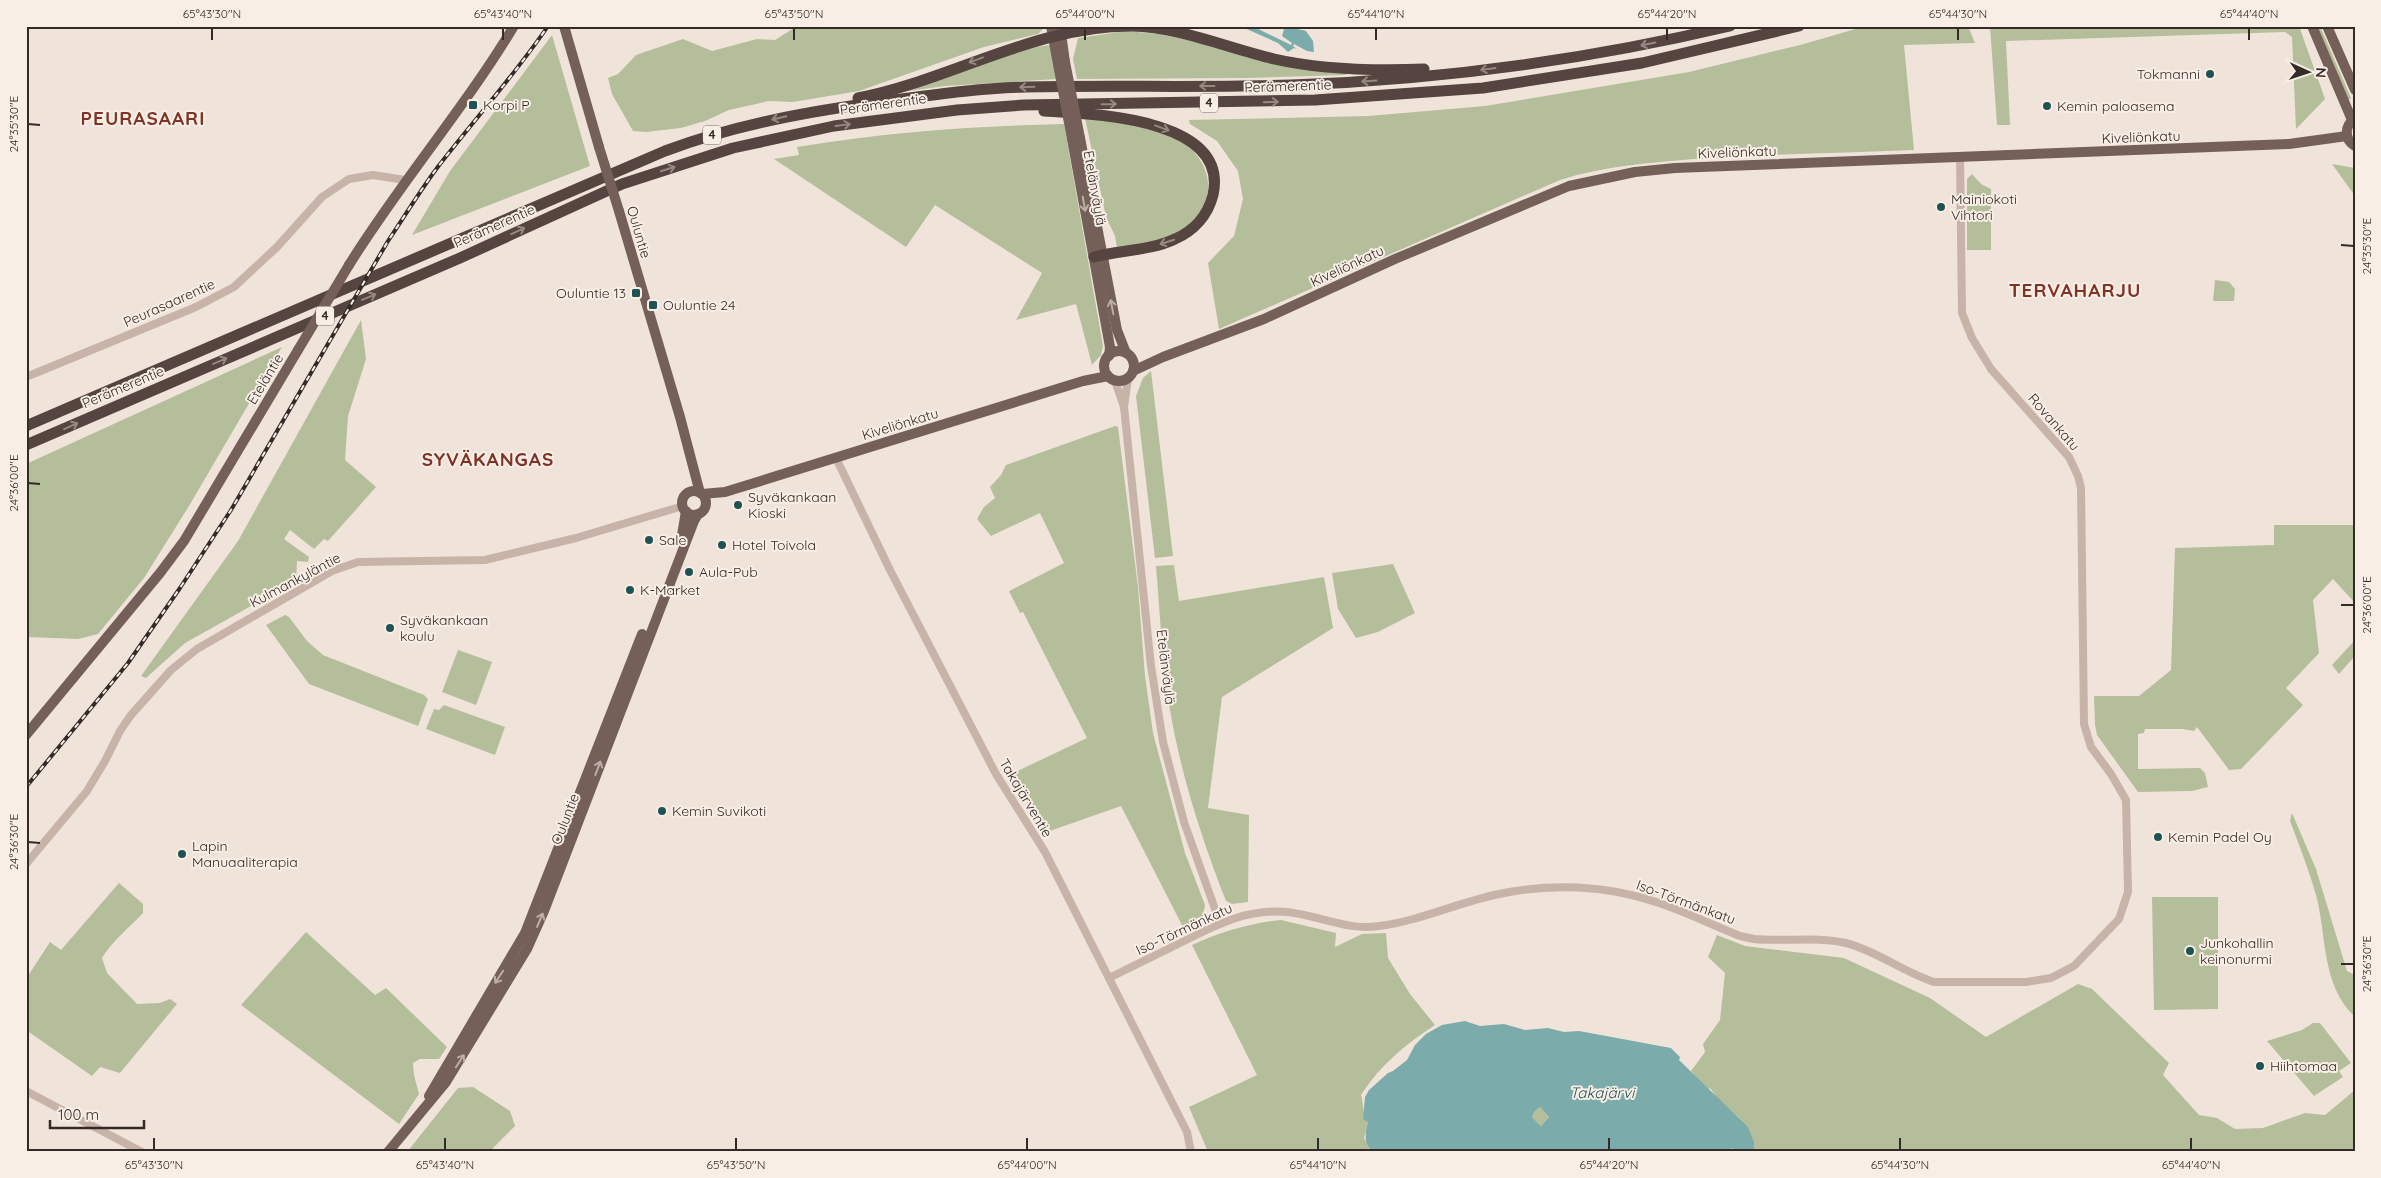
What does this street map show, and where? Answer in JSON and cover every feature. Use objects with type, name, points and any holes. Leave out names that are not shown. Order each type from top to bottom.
[{"type":"highway","name":"Perämerentie","points":[[26,426],[665,151],[705,137],[809,111],[934,94],[1024,87],[1290,85],[1452,74],[1587,55],[1730,26]]},
{"type":"highway","name":"Perämerentie","points":[[26,445],[460,258],[622,184],[734,148],[834,126],[957,110],[1024,105],[1315,100],[1484,88],[1651,61],[1798,26]]},
{"type":"highway","points":[[809,111],[823,105],[904,87],[1056,31],[1107,28],[1146,27],[1173,31],[1297,63],[1366,70],[1444,69],[1452,74]]},
{"type":"highway","points":[[957,110],[980,112],[1024,110],[1120,118],[1156,126],[1180,135],[1197,146],[1210,164],[1214,183],[1209,208],[1198,224],[1174,240],[1098,255]]},
{"type":"main road","name":"Eteläntie","points":[[26,735],[160,573],[184,541],[348,265],[405,180],[496,56],[514,26]]},
{"type":"main road","name":"Ouluntie","points":[[564,26],[701,494]]},
{"type":"main road","points":[[2312,26],[2353,119],[2347,127],[2347,136],[2355,146]]},
{"type":"main road","points":[[2327,26],[2355,90]]},
{"type":"main road","name":"Etelänväylä","points":[[1056,31],[1098,255],[1110,347],[1107,360]]},
{"type":"main road","name":"Kiveliönkatu","points":[[1131,375],[1163,357],[1264,319],[1396,259],[1569,186],[1636,172],[1675,168],[2289,144],[2347,136]]},
{"type":"main road","name":"Etelänväylä","points":[[1098,255],[1117,330],[1128,355]]},
{"type":"main road","points":[[1117,352],[1128,355],[1134,363],[1131,375],[1111,378],[1107,360],[1117,352]]},
{"type":"main road","name":"Kiveliönkatu","points":[[1128,355],[1163,357]]},
{"type":"main road","name":"Kiveliönkatu","points":[[1083,381],[1107,360]]},
{"type":"main road","name":"Kiveliönkatu","points":[[701,494],[725,492],[1083,381],[1111,378]]},
{"type":"main road","name":"Ouluntie","points":[[687,445],[687,495]]},
{"type":"main road","points":[[692,492],[701,494],[706,504],[704,510],[698,514],[691,515],[684,509],[683,500],[692,492]]},
{"type":"main road","name":"Kiveliönkatu","points":[[706,504],[725,492]]},
{"type":"main road","name":"Ouluntie","points":[[420,1113],[526,932],[590,764],[682,535],[684,509]]},
{"type":"main road","name":"Ouluntie","points":[[388,1152],[446,1082],[533,936],[659,607],[698,514]]},
{"type":"street","name":"Rovankatu","points":[[1960,157],[1962,313],[1972,338],[1991,369],[2069,457],[2078,476],[2082,538],[2084,724],[2091,747],[2124,796]]},
{"type":"street","name":"Peurasaarentie","points":[[26,378],[196,307],[234,287],[277,247],[322,197],[349,179],[373,174],[405,180]]},
{"type":"street","name":"Etelänväylä","points":[[1131,375],[1124,407],[1150,666],[1163,742],[1184,822],[1220,923]]},
{"type":"street","name":"Etelänväylä","points":[[1111,378],[1124,407]]},
{"type":"street","name":"Takajärventie","points":[[836,458],[890,570],[996,774],[1045,852],[1187,1132],[1191,1152]]},
{"type":"street","name":"Kulmankyläntie","points":[[26,864],[87,791],[120,731],[171,670],[197,649],[332,571],[358,562],[485,560],[684,509]]},
{"type":"street","name":"Iso-Törmänkatu","points":[[1109,978],[1220,923],[1249,914],[1289,912],[1357,927],[1375,927],[1406,921],[1499,894],[1534,889],[1585,888],[1628,894],[1655,901],[1740,936],[1762,940],[1846,943],[1863,948],[1920,977],[1934,982],[2039,981],[2051,978],[2074,966],[2109,931],[2123,910],[2128,892],[2127,811],[2124,796]]},
{"type":"street","points":[[26,1091],[142,1152]]},
{"type":"green space","points":[[797,26],[1046,26],[1038,34],[984,47],[859,91],[793,102],[769,101],[729,110],[705,121],[681,128],[646,132],[633,131],[612,94],[608,78],[618,74],[636,55],[683,39],[712,51],[757,39],[775,40]]},
{"type":"green space","points":[[1866,26],[1968,26],[1975,43],[1904,45],[1914,150],[1694,159],[1626,166],[1576,175],[1560,180],[1219,329],[1208,263],[1234,236],[1243,199],[1238,171],[1217,141],[1190,124],[1189,120],[1368,116],[1485,106],[1689,72],[1800,45]]},
{"type":"green space","points":[[1990,26],[2299,26],[2325,99],[2296,129],[2292,37],[2285,32],[2006,41],[2010,125],[1997,125]]},
{"type":"green space","points":[[2316,26],[2320,26],[2351,98],[2348,100]]},
{"type":"green space","points":[[1126,31],[1159,34],[1346,73],[1346,75],[1247,78],[1077,79],[1073,59],[1078,38]]},
{"type":"green space","points":[[552,35],[590,166],[412,235],[450,171]]},
{"type":"green space","points":[[1049,45],[1057,79],[945,86],[901,92],[1015,51]]},
{"type":"green space","points":[[1085,118],[1153,130],[1175,138],[1195,153],[1207,174],[1207,197],[1202,209],[1186,228],[1165,238],[1117,248],[1115,236],[1106,217]]},
{"type":"green space","points":[[1064,124],[1103,346],[1101,355],[1092,365],[1076,304],[1016,320],[1042,273],[935,205],[906,247],[774,159],[799,155],[797,147],[864,137],[963,128]]},
{"type":"green space","points":[[2332,164],[2355,168],[2355,196]]},
{"type":"green space","points":[[1972,174],[1981,184],[1991,189],[1991,250],[1967,250],[1967,179]]},
{"type":"green space","points":[[2215,280],[2229,282],[2235,289],[2234,301],[2213,301]]},
{"type":"green space","points":[[361,320],[366,359],[348,416],[345,460],[376,487],[328,541],[324,539],[314,549],[290,530],[284,539],[309,557],[308,562],[297,561],[296,581],[185,643],[146,678],[141,676],[238,541]]},
{"type":"green space","points":[[282,347],[189,506],[144,578],[98,634],[78,639],[26,637],[26,464]]},
{"type":"green space","points":[[1151,371],[1173,556],[1155,558],[1136,396],[1143,378]]},
{"type":"green space","points":[[1115,426],[1118,427],[1138,587],[1145,676],[1153,733],[1185,853],[1205,905],[1202,920],[1185,931],[1121,806],[1047,832],[1009,775],[1087,738],[1023,612],[1020,613],[1009,591],[1064,563],[1040,513],[991,536],[977,519],[984,507],[995,498],[990,487],[1001,475],[1006,465]]},
{"type":"green space","points":[[2274,525],[2355,525],[2355,603],[2333,579],[2313,600],[2319,653],[2286,688],[2303,705],[2241,769],[2229,770],[2197,727],[2194,731],[2183,729],[2145,729],[2144,733],[2138,734],[2138,769],[2200,768],[2205,773],[2208,787],[2192,791],[2138,792],[2097,735],[2094,696],[2139,696],[2171,670],[2175,548],[2274,545]]},
{"type":"green space","points":[[1393,564],[1415,613],[1378,632],[1356,638],[1338,609],[1332,573]]},
{"type":"green space","points":[[1174,565],[1179,601],[1324,577],[1333,628],[1222,697],[1208,808],[1249,815],[1248,902],[1232,904],[1226,901],[1193,807],[1180,759],[1165,674],[1156,566]]},
{"type":"green space","points":[[285,615],[289,617],[307,641],[323,655],[424,695],[428,699],[418,726],[309,684],[266,625]]},
{"type":"green space","points":[[2355,640],[2355,656],[2339,674],[2332,665]]},
{"type":"green space","points":[[458,650],[492,662],[476,705],[442,692]]},
{"type":"green space","points":[[444,705],[505,727],[495,755],[426,729],[434,709],[439,710]]},
{"type":"green space","points":[[2292,813],[2316,869],[2347,971],[2355,975],[2355,1017],[2344,1004],[2336,990],[2331,975],[2316,895],[2290,821]]},
{"type":"green space","points":[[119,883],[143,904],[143,913],[116,940],[102,958],[107,973],[137,1004],[160,1003],[170,999],[177,1004],[120,1073],[100,1067],[92,1076],[26,1030],[26,979],[50,942],[61,950]]},
{"type":"green space","points":[[2152,897],[2218,897],[2218,1009],[2154,1010]]},
{"type":"green space","points":[[1281,920],[1336,933],[1335,947],[1362,934],[1386,933],[1388,958],[1410,994],[1435,1025],[1394,1056],[1376,1074],[1361,1095],[1368,1122],[1364,1138],[1374,1152],[1208,1152],[1189,1107],[1257,1075],[1192,945],[1235,929]]},
{"type":"green space","points":[[306,932],[375,995],[386,988],[447,1047],[439,1059],[420,1059],[413,1063],[419,1094],[399,1124],[241,1005]]},
{"type":"green space","points":[[1717,935],[1745,946],[1844,958],[1930,998],[1986,1037],[2078,984],[2092,989],[2169,1063],[2163,1075],[2199,1115],[2217,1118],[2235,1129],[2263,1128],[2305,1113],[2325,1115],[2355,1090],[2355,1152],[1754,1152],[1739,1118],[1717,1098],[1711,1089],[1704,1087],[1691,1071],[1705,1052],[1703,1044],[1720,1020],[1725,973],[1708,957]]},
{"type":"green space","points":[[2313,1023],[2320,1023],[2351,1063],[2339,1071],[2343,1077],[2314,1096],[2267,1041],[2302,1030]]},
{"type":"green space","points":[[473,1087],[510,1111],[515,1126],[489,1152],[407,1152],[458,1088]]},
{"type":"green space","points":[[1540,1107],[1549,1117],[1541,1126],[1532,1117]]},
{"type":"water","points":[[1240,26],[1252,26],[1291,45],[1292,43],[1282,36],[1285,26],[1306,31],[1313,41],[1314,52],[1307,51],[1294,44],[1293,46],[1297,49],[1294,48],[1288,52],[1278,43]]},
{"type":"water","name":"Takajärvi","points":[[1465,1021],[1480,1026],[1504,1024],[1525,1030],[1548,1028],[1564,1032],[1579,1031],[1671,1048],[1680,1057],[1679,1060],[1748,1127],[1754,1142],[1754,1152],[1738,1150],[1735,1152],[1732,1148],[1728,1152],[1374,1152],[1366,1142],[1368,1122],[1363,1119],[1365,1097],[1369,1090],[1388,1073],[1407,1060],[1415,1045],[1426,1034],[1442,1025]],"holes":[[[1540,1107],[1549,1117],[1541,1126],[1532,1117]]]},
{"type":"railway","points":[[26,787],[128,663],[180,588],[231,510],[388,241],[412,204],[437,168],[508,80],[548,26]]},
{"type":"place","name":"Tokmanni","points":[[2210,74]]},
{"type":"place","name":"Korpi P","points":[[473,105]]},
{"type":"place","name":"Kemin paloasema","points":[[2047,106]]},
{"type":"place","name":"Mainiokoti Vihtori","points":[[1941,207]]},
{"type":"place","name":"Ouluntie 13","points":[[636,293]]},
{"type":"place","name":"Ouluntie 24","points":[[653,305]]},
{"type":"place","name":"Syväkankaan Kioski","points":[[738,505]]},
{"type":"place","name":"Sale","points":[[649,540]]},
{"type":"place","name":"Hotel Toivola","points":[[722,545]]},
{"type":"place","name":"Aula-Pub","points":[[689,572]]},
{"type":"place","name":"K-Market","points":[[630,590]]},
{"type":"place","name":"Syväkankaan koulu","points":[[390,628]]},
{"type":"place","name":"Kemin Suvikoti","points":[[662,811]]},
{"type":"place","name":"Kemin Padel Oy","points":[[2158,837]]},
{"type":"place","name":"Lapin Manuaaliterapia","points":[[182,854]]},
{"type":"place","name":"Junkohallin keinonurmi","points":[[2190,951]]},
{"type":"place","name":"Hiihtomaa","points":[[2260,1066]]},
{"type":"district","name":"PEURASAARI","points":[[143,118]]},
{"type":"district","name":"TERVAHARJU","points":[[2075,290]]},
{"type":"district","name":"SYVÄKANGAS","points":[[488,459]]}]
